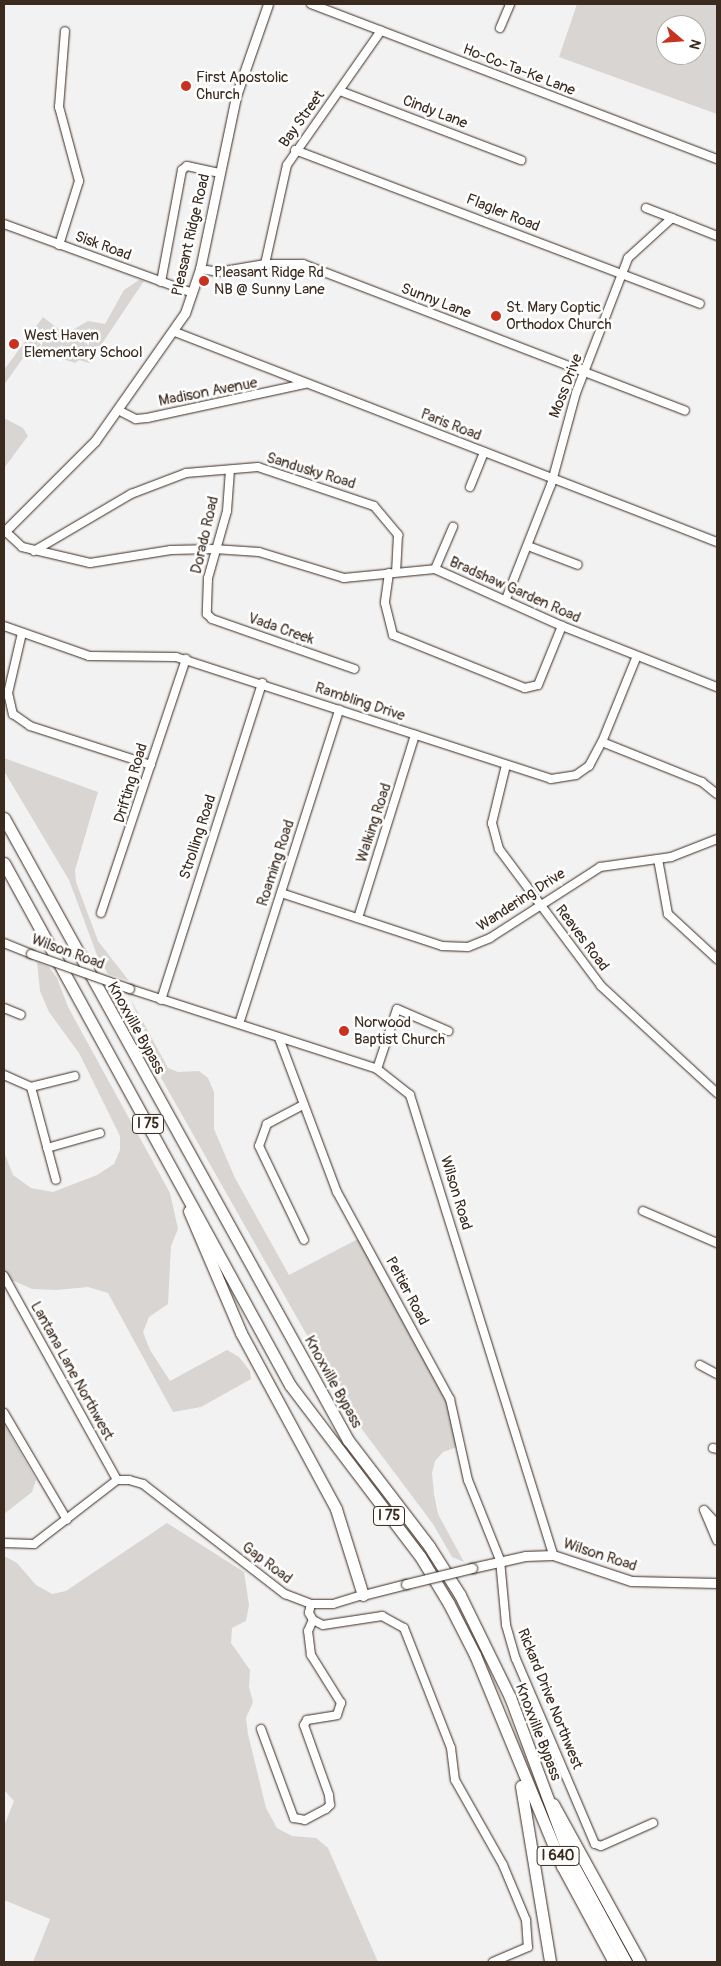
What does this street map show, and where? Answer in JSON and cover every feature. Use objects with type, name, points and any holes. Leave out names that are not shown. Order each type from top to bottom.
[{"type":"highway","name":"Knoxville Bypass","points":[[4,818],[348,1440],[429,1546],[460,1595],[506,1689],[571,1862],[626,1962]]},
{"type":"highway","name":"Knoxville Bypass","points":[[4,864],[290,1385],[420,1556],[449,1604],[475,1655],[510,1745],[562,1866],[614,1962]]},
{"type":"highway","points":[[183,1188],[188,1210],[241,1333],[336,1509],[363,1595]]},
{"type":"highway","name":"I 75","points":[[510,1745],[533,1845],[550,1962]]},
{"type":"highway","points":[[544,1790],[640,1962]]},
{"type":"highway","points":[[627,1939],[644,1962]]},
{"type":"main road","name":"Pleasant Ridge Road","points":[[4,532],[70,468],[118,410],[175,332],[194,293],[245,65],[268,4]]},
{"type":"main road","name":"Gap Road","points":[[363,1595],[500,1560],[553,1555]]},
{"type":"main road","name":"Wilson Road","points":[[553,1555],[631,1581],[717,1583]]},
{"type":"street","name":"Ho-Co-Ta-Ke Lane","points":[[311,4],[717,159]]},
{"type":"street","points":[[500,28],[510,4]]},
{"type":"street","points":[[59,245],[79,180],[59,106],[65,31]]},
{"type":"street","name":"Bay Street","points":[[265,264],[282,177],[295,150],[340,91],[381,31]]},
{"type":"street","name":"Cindy Lane","points":[[340,91],[521,160]]},
{"type":"street","name":"Flagler Road","points":[[295,150],[621,272],[700,304]]},
{"type":"street","points":[[161,282],[182,170],[187,166],[220,173]]},
{"type":"street","points":[[646,208],[717,236]]},
{"type":"street","name":"Moss Drive","points":[[506,599],[528,546],[621,272],[638,246],[672,218]]},
{"type":"street","name":"Sisk Road","points":[[4,224],[194,293]]},
{"type":"street","name":"Sunny Lane","points":[[200,269],[218,272],[265,264],[303,264],[585,375],[685,410]]},
{"type":"street","name":"Paris Road","points":[[175,332],[304,384],[717,542]]},
{"type":"street","name":"Madison Avenue","points":[[118,410],[136,419],[147,418],[304,384]]},
{"type":"street","points":[[470,487],[484,452]]},
{"type":"street","name":"Sandusky Road","points":[[33,551],[131,494],[186,473],[258,468],[374,506],[398,535],[385,603],[393,635],[531,689],[540,680],[562,626]]},
{"type":"street","name":"Dorado Road","points":[[205,608],[214,549],[227,511],[230,470]]},
{"type":"street","points":[[436,569],[453,527]]},
{"type":"street","name":"Bradshaw Garden Road","points":[[4,532],[22,548],[90,563],[171,550],[214,549],[259,552],[344,578],[436,569],[506,599],[562,626],[717,687]]},
{"type":"street","points":[[528,546],[578,565]]},
{"type":"street","name":"Vada Creek","points":[[205,608],[212,619],[355,669]]},
{"type":"street","name":"Rambling Drive","points":[[4,626],[22,634],[89,656],[186,660],[262,683],[552,779],[568,778],[589,766],[602,742],[636,656]]},
{"type":"street","points":[[22,634],[8,693],[13,714],[30,726],[151,765]]},
{"type":"street","name":"Drifting Road","points":[[101,913],[108,902],[186,660]]},
{"type":"street","name":"Strolling Road","points":[[161,1000],[262,683]]},
{"type":"street","name":"Roaming Road","points":[[239,1024],[339,710]]},
{"type":"street","name":"Walking Road","points":[[358,918],[415,735]]},
{"type":"street","points":[[602,742],[702,782],[717,794]]},
{"type":"street","name":"Reaves Road","points":[[506,765],[493,810],[495,835],[499,849],[601,986],[717,1093]]},
{"type":"street","name":"Wandering Drive","points":[[281,893],[431,943],[460,948],[490,938],[600,867],[684,854],[717,839]]},
{"type":"street","points":[[658,859],[668,914],[714,956],[717,947]]},
{"type":"street","name":"Wilson Road","points":[[4,943],[161,1000],[377,1069],[410,1095],[418,1114],[553,1555]]},
{"type":"street","points":[[4,1008],[21,1015]]},
{"type":"street","points":[[377,1069],[398,1009],[448,1031]]},
{"type":"street","name":"Peltier Road","points":[[279,1038],[303,1105],[338,1192],[450,1400],[468,1480],[500,1560]]},
{"type":"street","points":[[4,1075],[32,1087],[75,1076]]},
{"type":"street","points":[[32,1087],[56,1180]]},
{"type":"street","points":[[303,1105],[267,1124],[259,1146],[304,1240]]},
{"type":"street","points":[[47,1148],[100,1133]]},
{"type":"street","points":[[643,1211],[717,1243]]},
{"type":"street","name":"Lantana Lane Northwest","points":[[4,1276],[117,1480]]},
{"type":"street","points":[[700,1365],[717,1374]]},
{"type":"street","points":[[4,1414],[67,1520]]},
{"type":"street","points":[[4,1543],[34,1544],[117,1480]]},
{"type":"street","name":"Gap Road","points":[[117,1480],[143,1484],[285,1594],[311,1604],[333,1604],[363,1595]]},
{"type":"street","points":[[717,1524],[704,1510],[717,1540]]},
{"type":"street","name":"Rickard Drive Northwest","points":[[500,1560],[506,1624],[516,1659],[595,1844],[601,1846],[653,1823]]},
{"type":"street","points":[[311,1604],[309,1613],[313,1620],[332,1625],[382,1616],[404,1628],[451,1748],[455,1780],[503,1865],[526,1920],[528,1947],[513,1956],[493,1962]]},
{"type":"street","points":[[262,1729],[294,1818],[306,1820],[326,1809],[329,1795],[304,1725],[307,1720],[337,1715],[341,1703],[311,1655],[308,1631],[313,1620]]},
{"type":"shaded area","points":[[577,4],[717,4],[717,114],[559,57]]},
{"type":"shaded area","points":[[139,280],[144,281],[89,363],[79,360],[75,363],[30,348],[4,385],[4,370],[43,317],[61,331],[69,332],[88,321],[105,324],[124,290]]},
{"type":"shaded area","points":[[4,418],[23,428],[28,436],[4,468]]},
{"type":"shaded area","points":[[4,758],[98,792],[75,870],[76,882],[98,941],[129,981],[108,974],[97,955],[69,880],[4,771]]},
{"type":"shaded area","points":[[37,962],[49,967],[57,978],[68,1007],[170,1193],[178,1229],[171,1246],[168,1304],[149,1317],[143,1332],[150,1350],[170,1381],[227,1350],[239,1357],[250,1371],[251,1379],[201,1407],[173,1412],[108,1293],[88,1287],[56,1290],[32,1289],[14,1281],[4,1284],[4,1152],[13,1175],[31,1188],[53,1192],[97,1175],[114,1164],[120,1150],[120,1136],[79,1053],[49,1012],[40,991]]},
{"type":"shaded area","points":[[129,996],[168,1068],[178,1072],[199,1071],[208,1078],[214,1092],[214,1129],[235,1178],[289,1275],[358,1239],[447,1400],[457,1447],[443,1452],[435,1461],[432,1473],[434,1494],[438,1514],[464,1562],[452,1557],[433,1524],[355,1420],[156,1069],[151,1045]]},
{"type":"shaded area","points":[[4,1424],[36,1480],[32,1492],[4,1514]]},
{"type":"shaded area","points":[[167,1523],[244,1572],[249,1605],[246,1621],[232,1628],[231,1643],[250,1670],[249,1687],[253,1702],[246,1718],[248,1734],[266,1808],[277,1828],[292,1836],[316,1838],[328,1848],[378,1962],[33,1962],[50,1919],[4,1900],[4,1826],[14,1801],[4,1790],[4,1556],[17,1563],[36,1585],[52,1594],[66,1591]]},
{"type":"place","name":"First Apostolic Church","points":[[186,86]]},
{"type":"place","name":"Pleasant Ridge Rd NB @ Sunny Lane","points":[[204,281]]},
{"type":"place","name":"St. Mary Coptic Orthodox Church","points":[[496,316]]},
{"type":"place","name":"West Haven Elementary School","points":[[14,344]]},
{"type":"place","name":"Norwood Baptist Church","points":[[344,1031]]}]
